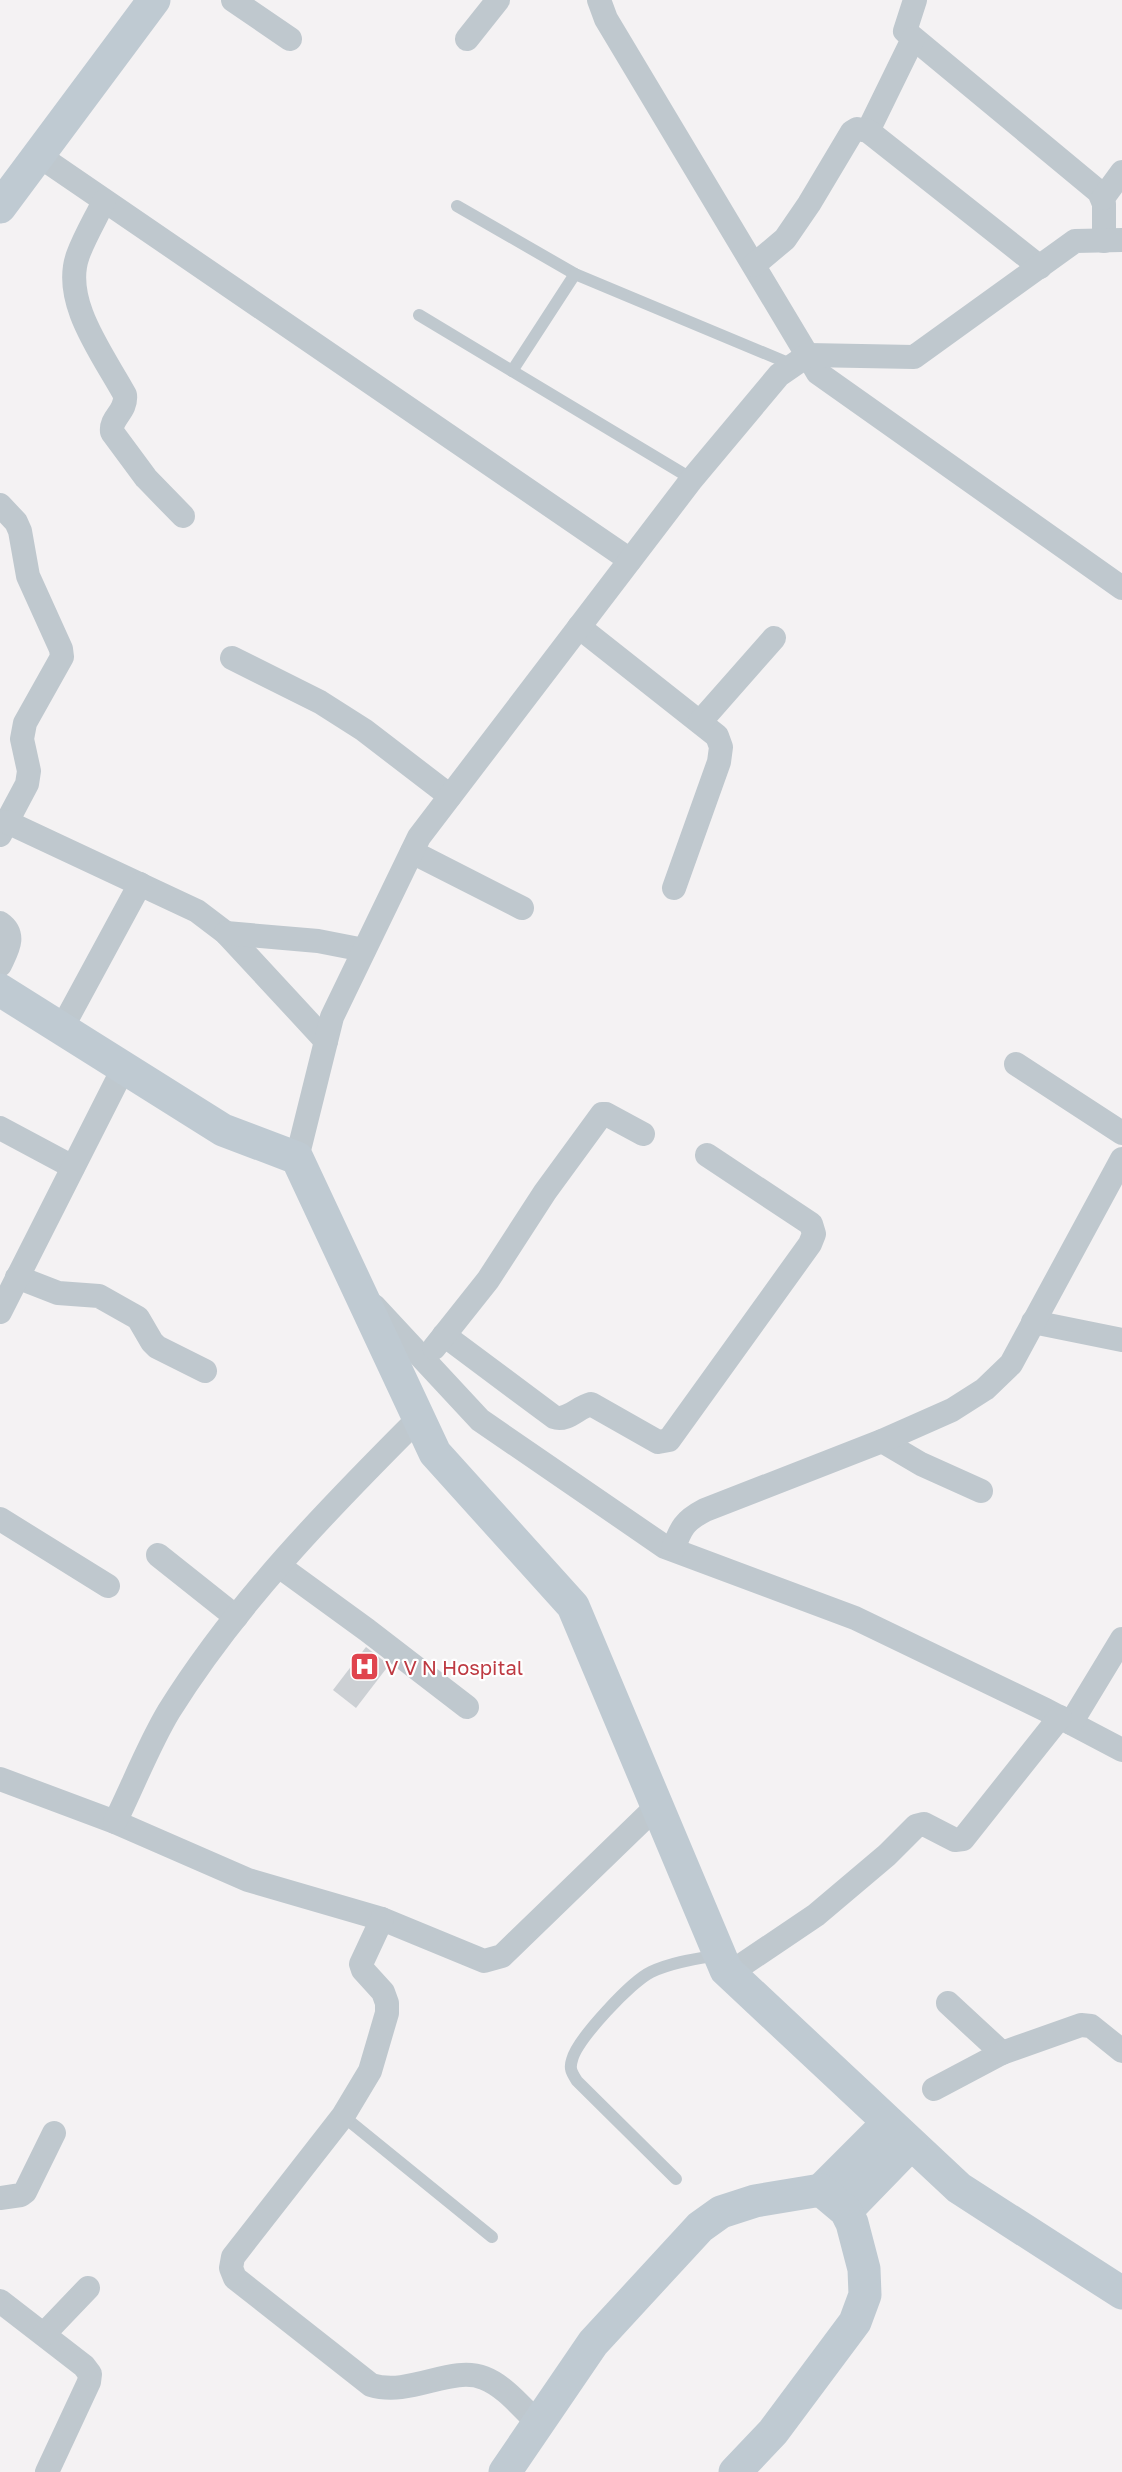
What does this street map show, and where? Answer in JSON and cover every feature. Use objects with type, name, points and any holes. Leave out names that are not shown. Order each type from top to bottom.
[{"type":"street","points":[[0,207],[154,0]]},
{"type":"street","points":[[233,0],[290,39]]},
{"type":"street","points":[[467,39],[498,0]]},
{"type":"street","points":[[599,0],[606,19],[754,265],[801,360],[1122,588]]},
{"type":"street","points":[[915,0],[904,31],[1099,192],[1103,198],[1113,240],[1076,241],[914,357],[801,360],[779,375],[692,479],[418,837],[332,1017],[297,1158],[435,1453],[573,1606],[725,1964],[959,2188],[1122,2293]]},
{"type":"street","points":[[868,131],[914,39]]},
{"type":"street","points":[[754,265],[785,239],[852,132],[857,129],[868,131],[1040,267]]},
{"type":"street","points":[[38,156],[630,560]]},
{"type":"street","points":[[1103,198],[1122,172]]},
{"type":"street","points":[[104,201],[78,256],[74,275],[75,296],[86,323],[125,395],[125,406],[112,424],[112,432],[146,478],[183,516]]},
{"type":"street","points":[[0,505],[16,522],[20,531],[28,576],[61,649],[62,657],[25,723],[22,739],[29,771],[27,784],[3,829],[140,884],[197,911],[226,933],[326,1041]]},
{"type":"street","points":[[579,627],[717,735],[721,747],[719,762],[674,888]]},
{"type":"street","points":[[700,722],[774,639]]},
{"type":"street","points":[[232,657],[338,713],[364,730],[450,796]]},
{"type":"street","points":[[412,852],[522,908]]},
{"type":"street","points":[[62,1028],[140,884]]},
{"type":"street","points":[[0,923],[9,932],[10,943],[0,965]]},
{"type":"street","points":[[226,933],[318,941],[364,950]]},
{"type":"street","points":[[0,990],[223,1130],[297,1158]]},
{"type":"street","points":[[1016,1064],[1122,1133]]},
{"type":"street","points":[[0,1312],[124,1067]]},
{"type":"street","points":[[424,1360],[488,1280],[545,1192],[602,1114],[643,1134]]},
{"type":"street","points":[[0,1128],[73,1167]]},
{"type":"street","points":[[444,1335],[559,1419],[582,1406],[591,1404],[658,1442],[669,1440],[810,1244],[814,1234],[811,1224],[707,1155]]},
{"type":"street","points":[[673,1550],[681,1528],[690,1518],[882,1441],[952,1410],[985,1389],[1011,1364],[1122,1159]]},
{"type":"street","points":[[17,1277],[58,1293],[99,1296],[138,1318],[152,1342],[158,1347],[205,1371]]},
{"type":"street","points":[[358,1289],[480,1420],[665,1547],[855,1618],[1066,1720],[1122,1750]]},
{"type":"street","points":[[1033,1322],[1122,1340]]},
{"type":"street","points":[[115,1822],[168,1713],[213,1646],[321,1516],[418,1418]]},
{"type":"street","points":[[882,1441],[921,1464],[981,1491]]},
{"type":"street","points":[[0,1519],[108,1587]]},
{"type":"street","points":[[158,1555],[236,1617]]},
{"type":"street","points":[[279,1566],[467,1707]]},
{"type":"street","points":[[725,1964],[816,1915],[916,1826],[924,1824],[955,1840],[963,1839],[1066,1720],[1122,1639]]},
{"type":"street","points":[[0,1779],[115,1822],[248,1880],[381,1918],[484,1961],[502,1956],[657,1806]]},
{"type":"street","points":[[381,1918],[361,1964],[363,1970],[383,1992],[387,2003],[387,2013],[370,2071],[343,2116],[233,2258],[231,2268],[235,2278],[371,2385],[386,2390],[400,2389],[468,2374],[484,2378],[497,2385],[538,2423]]},
{"type":"street","points":[[948,2003],[1002,2053]]},
{"type":"street","points":[[934,2089],[1002,2053],[1081,2025],[1091,2026],[1121,2049]]},
{"type":"street","points":[[0,2198],[21,2195],[25,2192],[54,2133]]},
{"type":"street","points":[[505,2472],[593,2343],[700,2227],[721,2212],[755,2201],[821,2190],[900,2133]]},
{"type":"street","points":[[846,2211],[900,2133]]},
{"type":"street","points":[[735,2472],[773,2432],[855,2322],[865,2295],[864,2269],[846,2211],[821,2190]]},
{"type":"street","points":[[44,2334],[88,2288]]},
{"type":"street","points":[[0,2301],[84,2366],[90,2374],[89,2382],[46,2472]]},
{"type":"lane","points":[[457,206],[574,274],[801,360]]},
{"type":"lane","points":[[512,371],[574,274]]},
{"type":"lane","points":[[419,315],[692,479]]},
{"type":"lane","points":[[676,2179],[577,2081],[570,2071],[571,2061],[576,2048],[623,1993],[649,1972],[676,1963],[725,1964]]},
{"type":"lane","points":[[343,2116],[492,2237]]},
{"type":"building","points":[[366,1647],[389,1665],[356,1708],[333,1690]]},
{"type":"place","name":"V V N Hospital","points":[[364,1667]]}]
